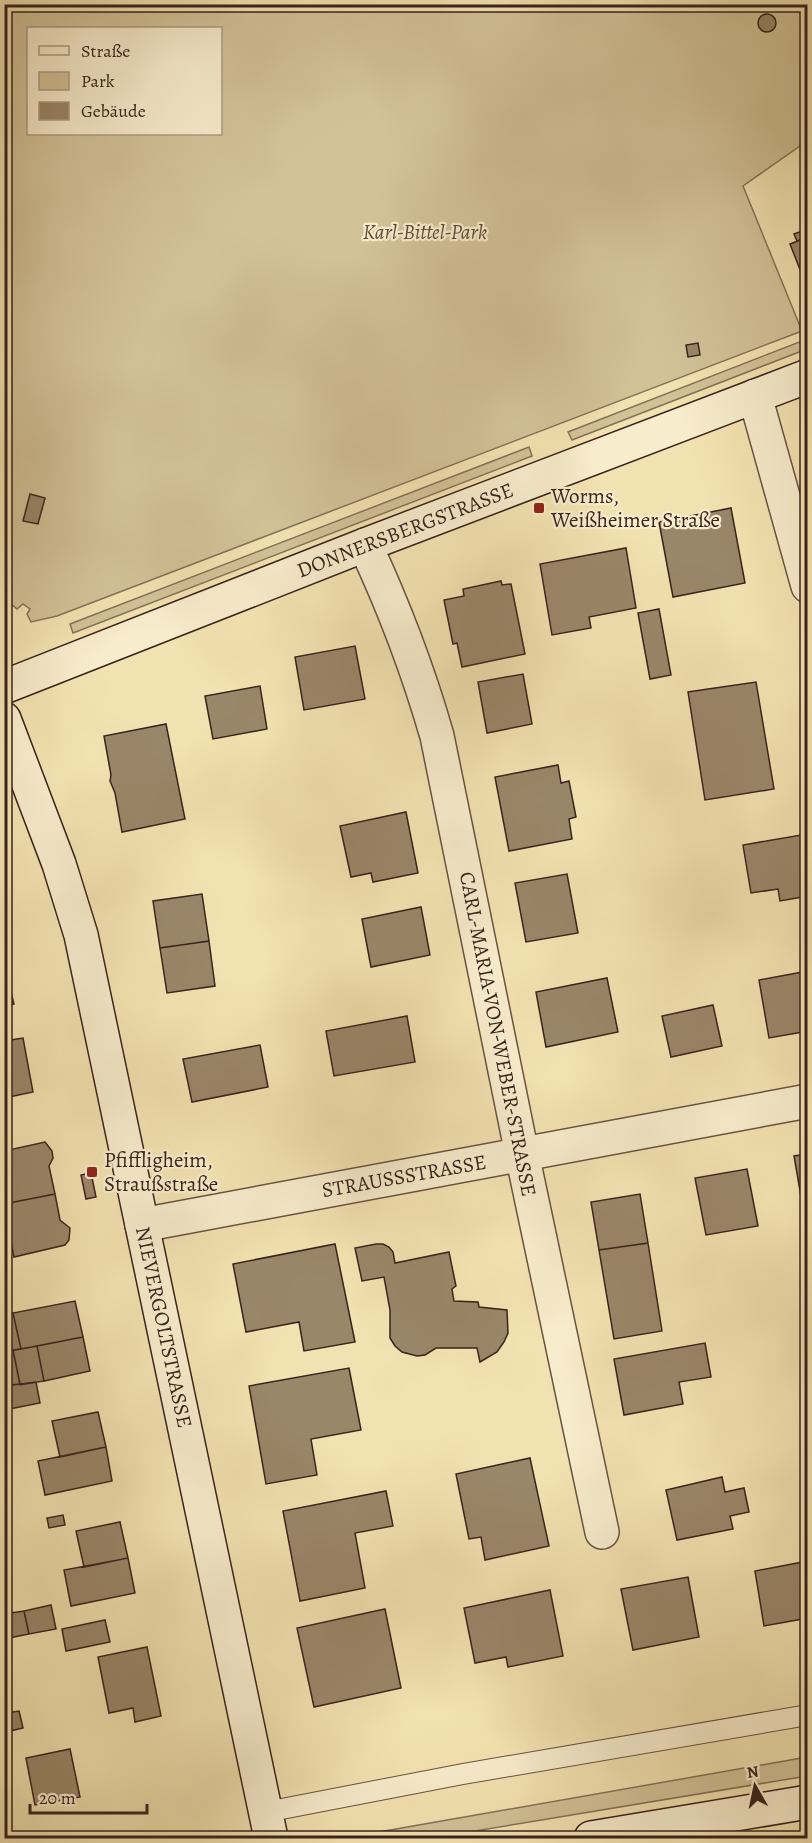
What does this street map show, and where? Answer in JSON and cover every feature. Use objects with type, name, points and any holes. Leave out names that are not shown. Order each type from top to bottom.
[{"type":"street","name":"DONNERSBERGSTRASSE","points":[[4,687],[365,544],[807,376]]},
{"type":"street","points":[[755,396],[807,586]]},
{"type":"street","name":"CARL-MARIA-VON-WEBER-STRASSE","points":[[365,544],[420,679],[438,736],[522,1154],[602,1532]]},
{"type":"street","name":"NIEVERGOLTSTRASSE","points":[[4,719],[59,864],[81,935],[268,1826]]},
{"type":"street","name":"STRAUSSSTRASSE","points":[[142,1225],[807,1101]]},
{"type":"street","points":[[591,1839],[807,1802]]},
{"type":"lane","points":[[268,1826],[463,1774],[807,1715]]},
{"type":"green space","name":"Karl-Bittel-Park","points":[[4,5],[807,5],[807,141],[743,186],[802,331],[57,616],[31,622],[27,614],[30,609],[23,604],[17,609],[4,594]]},
{"type":"green space","points":[[807,339],[807,349],[572,440],[568,432]]},
{"type":"green space","points":[[529,447],[532,456],[73,633],[70,624]]},
{"type":"green space","points":[[807,1757],[807,1776],[433,1838],[362,1838],[362,1835]]},
{"type":"building","points":[[767,14],[773,17],[776,23],[773,29],[767,32],[761,29],[758,23],[761,17]]},
{"type":"building","points":[[808,229],[808,237],[797,241],[794,234]]},
{"type":"building","points":[[808,237],[808,290],[790,244]]},
{"type":"building","points":[[698,343],[700,355],[688,357],[686,345]]},
{"type":"building","points":[[30,494],[45,498],[38,524],[23,521]]},
{"type":"building","points":[[731,508],[745,583],[673,597],[659,522]]},
{"type":"building","points":[[626,548],[636,608],[589,617],[591,628],[552,635],[540,564]]},
{"type":"building","points":[[501,581],[502,585],[511,584],[525,654],[462,667],[457,643],[453,644],[444,600],[464,596],[463,589]]},
{"type":"building","points":[[659,609],[671,675],[650,679],[638,613]]},
{"type":"building","points":[[355,646],[365,699],[304,710],[295,657]]},
{"type":"building","points":[[523,674],[532,724],[487,733],[478,682]]},
{"type":"building","points":[[756,682],[774,789],[705,800],[688,692]]},
{"type":"building","points":[[260,686],[267,729],[213,739],[205,696]]},
{"type":"building","points":[[166,724],[185,819],[122,832],[115,793],[110,781],[104,736]]},
{"type":"building","points":[[558,765],[561,783],[569,781],[576,817],[569,819],[572,839],[509,851],[495,777]]},
{"type":"building","points":[[406,812],[418,873],[373,882],[371,873],[351,877],[340,826]]},
{"type":"building","points":[[801,835],[808,874],[808,896],[780,901],[778,889],[751,893],[743,845]]},
{"type":"building","points":[[567,874],[578,933],[526,942],[515,883]]},
{"type":"building","points":[[202,894],[209,941],[160,948],[153,901]]},
{"type":"building","points":[[421,907],[430,955],[371,967],[362,919]]},
{"type":"building","points":[[209,941],[215,986],[167,993],[160,948]]},
{"type":"building","points":[[4,966],[14,1004],[4,1007]]},
{"type":"building","points":[[808,971],[808,1031],[769,1038],[759,980]]},
{"type":"building","points":[[607,978],[618,1032],[546,1047],[536,992]]},
{"type":"building","points":[[713,1005],[722,1046],[671,1057],[662,1016]]},
{"type":"building","points":[[407,1016],[415,1062],[334,1076],[326,1031]]},
{"type":"building","points":[[23,1038],[33,1092],[4,1098],[4,1041]]},
{"type":"building","points":[[260,1045],[268,1087],[192,1102],[183,1059]]},
{"type":"building","points":[[45,1142],[52,1151],[53,1158],[49,1166],[55,1194],[4,1204],[4,1151]]},
{"type":"building","points":[[808,1154],[808,1207],[803,1208],[794,1156]]},
{"type":"building","points":[[747,1169],[758,1226],[706,1235],[695,1178]]},
{"type":"building","points":[[91,1173],[96,1197],[86,1199],[81,1175]]},
{"type":"building","points":[[55,1194],[60,1220],[70,1228],[69,1240],[65,1245],[14,1257],[8,1227],[4,1227],[4,1204]]},
{"type":"building","points":[[640,1194],[648,1243],[599,1250],[591,1202]]},
{"type":"building","points":[[648,1243],[662,1331],[614,1339],[599,1250]]},
{"type":"building","points":[[335,1244],[355,1342],[304,1351],[299,1322],[246,1332],[233,1264]]},
{"type":"building","points":[[376,1244],[389,1247],[393,1252],[395,1263],[449,1252],[456,1286],[452,1289],[454,1301],[478,1302],[479,1307],[507,1310],[508,1333],[497,1352],[480,1362],[477,1348],[436,1348],[425,1355],[417,1356],[402,1352],[395,1346],[390,1338],[390,1310],[384,1277],[362,1281],[355,1248]]},
{"type":"building","points":[[75,1301],[83,1337],[21,1349],[13,1313]]},
{"type":"building","points":[[13,1313],[21,1349],[4,1352],[4,1315]]},
{"type":"building","points":[[83,1337],[90,1371],[44,1381],[37,1346]]},
{"type":"building","points":[[705,1343],[711,1377],[679,1382],[683,1404],[624,1415],[614,1359]]},
{"type":"building","points":[[37,1346],[44,1381],[20,1385],[13,1350]]},
{"type":"building","points":[[13,1350],[20,1384],[4,1386],[4,1352]]},
{"type":"building","points":[[349,1368],[361,1430],[311,1439],[317,1475],[266,1484],[249,1386]]},
{"type":"building","points":[[36,1382],[40,1403],[4,1410],[4,1386]]},
{"type":"building","points":[[98,1412],[106,1447],[60,1457],[52,1421]]},
{"type":"building","points":[[106,1447],[112,1481],[45,1495],[38,1461]]},
{"type":"building","points":[[530,1458],[549,1546],[485,1560],[481,1537],[469,1539],[456,1474]]},
{"type":"building","points":[[722,1477],[725,1492],[744,1488],[749,1512],[730,1516],[733,1529],[677,1540],[666,1490]]},
{"type":"building","points":[[386,1491],[393,1526],[355,1533],[365,1588],[300,1601],[283,1511]]},
{"type":"building","points":[[63,1515],[65,1525],[49,1528],[47,1518]]},
{"type":"building","points":[[120,1522],[128,1558],[84,1567],[76,1531]]},
{"type":"building","points":[[128,1558],[135,1593],[71,1606],[64,1570]]},
{"type":"building","points":[[808,1561],[808,1618],[764,1626],[755,1571]]},
{"type":"building","points":[[688,1577],[699,1637],[633,1650],[621,1589]]},
{"type":"building","points":[[550,1590],[563,1656],[508,1667],[506,1657],[475,1663],[464,1608]]},
{"type":"building","points":[[51,1605],[56,1629],[29,1634],[24,1611]]},
{"type":"building","points":[[385,1609],[401,1688],[314,1707],[297,1628]]},
{"type":"building","points":[[24,1611],[29,1634],[4,1639],[4,1614]]},
{"type":"building","points":[[105,1620],[110,1642],[66,1651],[62,1629]]},
{"type":"building","points":[[147,1647],[161,1716],[135,1722],[133,1708],[109,1713],[98,1657]]},
{"type":"building","points":[[19,1711],[23,1728],[10,1731],[6,1713]]},
{"type":"building","points":[[70,1749],[80,1797],[35,1805],[26,1758]]},
{"type":"place","name":"Worms, Weißheimer Straße","points":[[539,508]]},
{"type":"place","name":"Pfiffligheim, Straußstraße","points":[[92,1172]]}]
